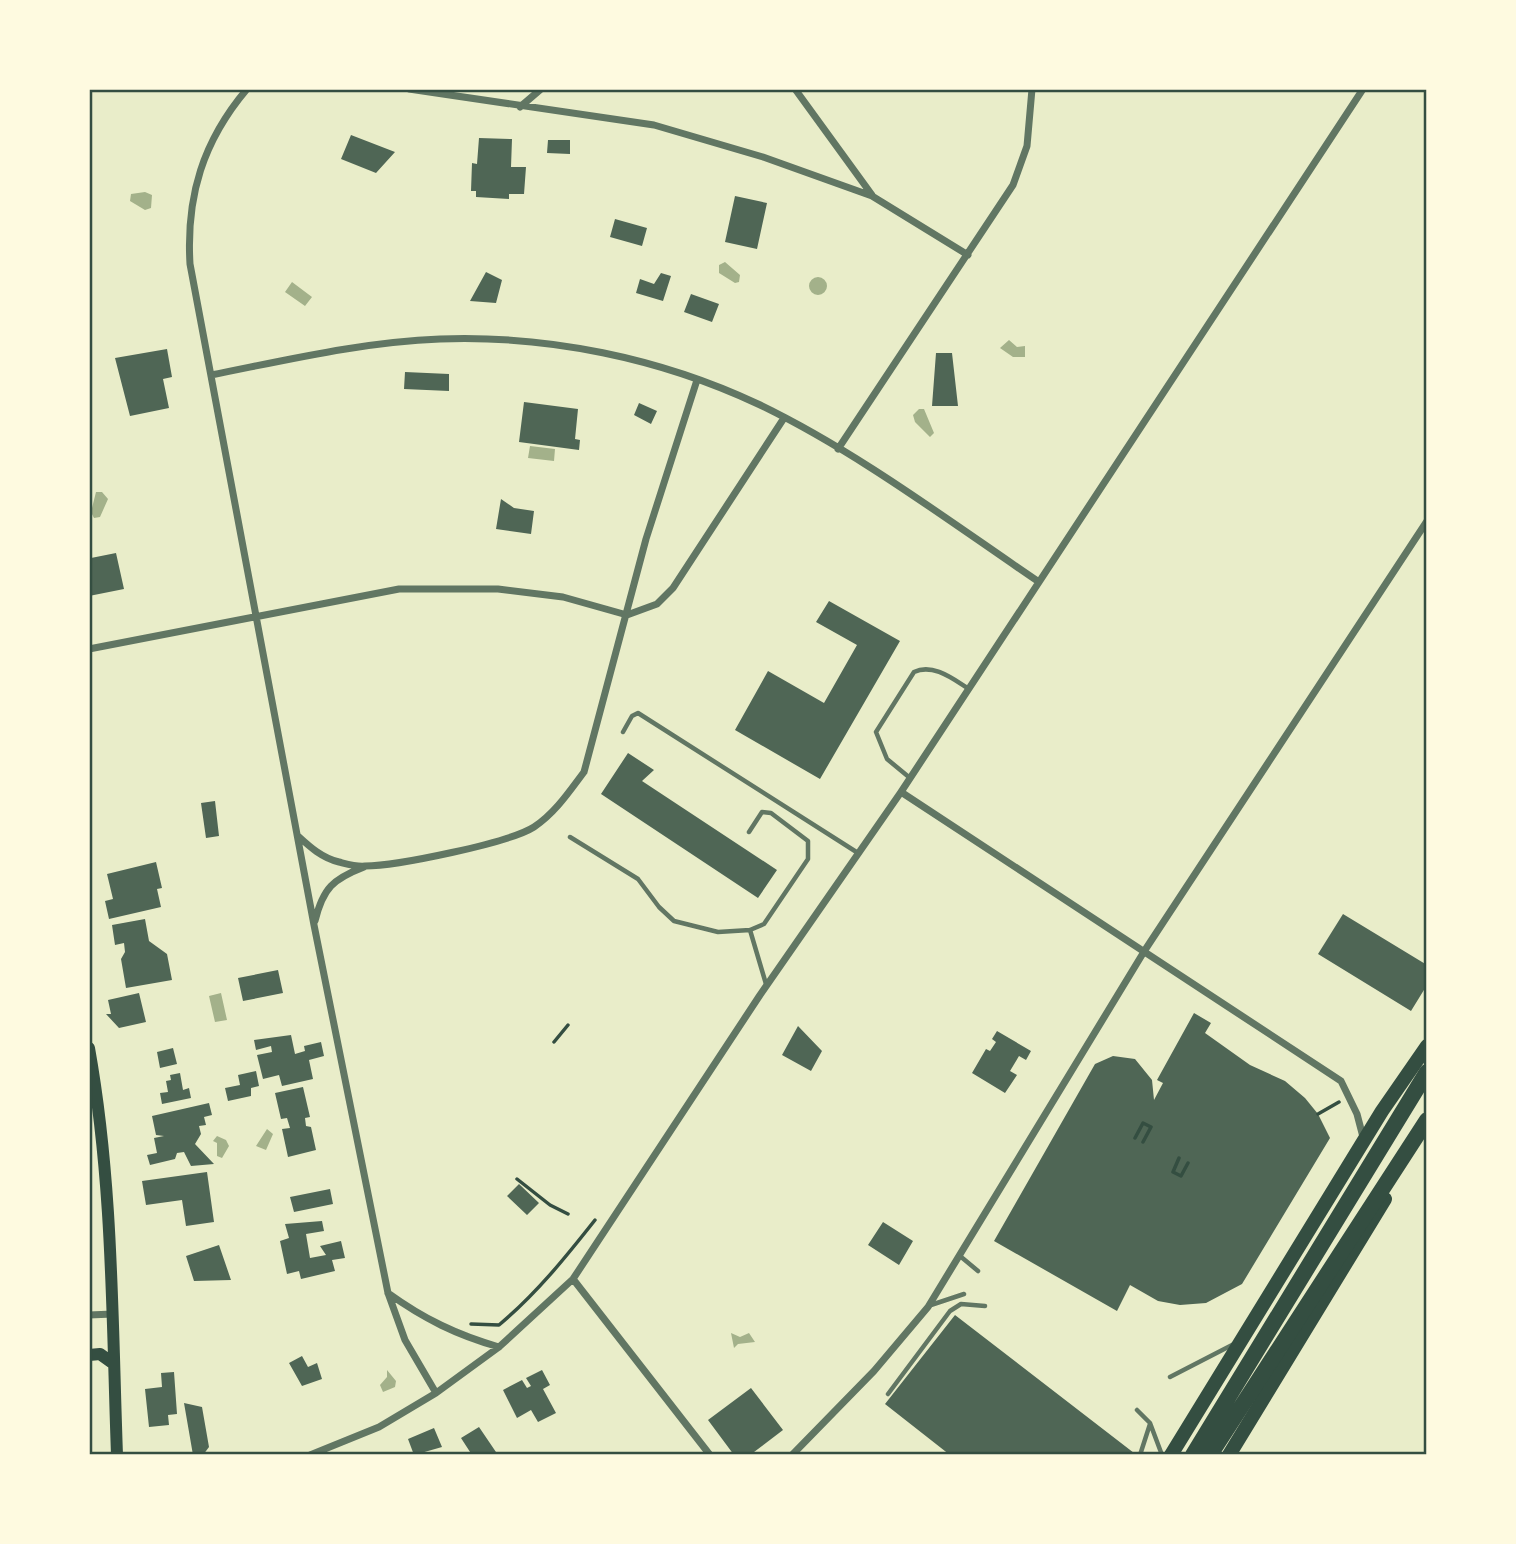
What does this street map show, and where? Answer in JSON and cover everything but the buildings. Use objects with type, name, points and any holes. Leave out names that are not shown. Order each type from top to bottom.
[{"type":"highway","points":[[1194,1455],[1427,1072]]},
{"type":"highway","points":[[1210,1455],[1426,1128]]},
{"type":"main road","points":[[1171,1455],[1364,1142],[1427,1046]]},
{"type":"main road","points":[[89,1048],[104,1159],[113,1314],[117,1455]]},
{"type":"main road","points":[[1229,1455],[1426,1128]]},
{"type":"main road","points":[[89,1355],[100,1354],[114,1364]]},
{"type":"street","points":[[247,89],[227,113],[208,146],[196,182],[189,219],[190,264],[314,925],[388,1293],[405,1340],[436,1393]]},
{"type":"street","points":[[409,89],[653,125],[764,157],[872,196],[968,255]]},
{"type":"street","points":[[520,107],[541,89]]},
{"type":"street","points":[[795,89],[872,196]]},
{"type":"street","points":[[838,449],[1003,204],[1021,166],[1031,128],[1032,89]]},
{"type":"street","points":[[310,1455],[379,1427],[436,1393],[499,1347],[573,1279],[767,985],[901,792],[1363,89]]},
{"type":"street","points":[[211,375],[369,345],[483,339],[593,351],[697,380],[784,418],[838,449],[1039,582]]},
{"type":"street","points":[[314,925],[321,898],[339,877],[365,867],[472,848],[516,836],[533,828],[561,803],[584,772],[646,539],[697,380]]},
{"type":"street","points":[[89,649],[399,589],[498,589],[563,597],[626,615],[657,604],[673,588],[784,418]]},
{"type":"street","points":[[792,1455],[874,1371],[928,1307],[1145,950],[1427,521]]},
{"type":"street","points":[[901,792],[1341,1081],[1350,1096],[1364,1142]]},
{"type":"street","points":[[298,836],[315,852],[337,862],[365,867]]},
{"type":"street","points":[[573,1279],[709,1455]]},
{"type":"street","points":[[388,1293],[422,1318],[459,1336],[499,1347]]},
{"type":"street","points":[[89,1315],[113,1314]]},
{"type":"lane","points":[[909,778],[887,758],[876,732],[914,672],[923,669],[945,673],[969,689]]},
{"type":"lane","points":[[623,732],[632,716],[638,713],[858,853]]},
{"type":"lane","points":[[570,837],[638,879],[659,907],[674,920],[709,931],[750,930],[764,924],[808,859],[808,841],[771,813],[762,812],[749,832]]},
{"type":"lane","points":[[750,930],[767,985]]},
{"type":"lane","points":[[959,1255],[978,1271]]},
{"type":"lane","points":[[928,1307],[944,1298],[964,1294]]},
{"type":"lane","points":[[888,1394],[950,1311],[961,1304],[985,1306]]},
{"type":"lane","points":[[1170,1377],[1244,1339]]},
{"type":"lane","points":[[1137,1410],[1150,1423],[1163,1455]]},
{"type":"lane","points":[[1140,1455],[1150,1423]]},
{"type":"path","points":[[554,1042],[568,1025]]},
{"type":"path","points":[[1318,1114],[1350,1096]]},
{"type":"path","points":[[1135,1138],[1143,1123],[1151,1127],[1143,1142]]},
{"type":"path","points":[[1179,1158],[1173,1172],[1181,1176],[1188,1163]]},
{"type":"path","points":[[517,1179],[550,1205],[568,1214]]},
{"type":"path","points":[[459,1320],[485,1326],[499,1325],[540,1287],[604,1210]]},
{"type":"shaded area","points":[[145,192],[152,195],[151,208],[145,210],[130,201],[131,194]]},
{"type":"shaded area","points":[[725,262],[740,275],[739,282],[735,283],[719,273],[719,265]]},
{"type":"shaded area","points":[[818,277],[824,280],[827,286],[824,292],[818,295],[812,292],[809,286],[812,280]]},
{"type":"shaded area","points":[[292,282],[312,297],[305,306],[285,292]]},
{"type":"shaded area","points":[[1009,340],[1017,347],[1025,346],[1025,357],[1013,357],[1000,348]]},
{"type":"shaded area","points":[[919,409],[924,409],[934,433],[930,437],[915,422],[913,415]]},
{"type":"shaded area","points":[[530,446],[555,449],[554,461],[528,458]]},
{"type":"shaded area","points":[[96,492],[102,492],[108,499],[100,517],[94,518],[91,512]]},
{"type":"shaded area","points":[[221,993],[227,1020],[215,1022],[209,996]]},
{"type":"shaded area","points":[[267,1129],[273,1134],[266,1150],[256,1146]]},
{"type":"shaded area","points":[[217,1136],[226,1140],[229,1146],[222,1158],[217,1156],[217,1143],[213,1141]]},
{"type":"shaded area","points":[[731,1333],[740,1337],[749,1333],[755,1342],[738,1344],[734,1348]]},
{"type":"shaded area","points":[[387,1370],[396,1381],[395,1387],[383,1392],[380,1385],[387,1377]]}]
